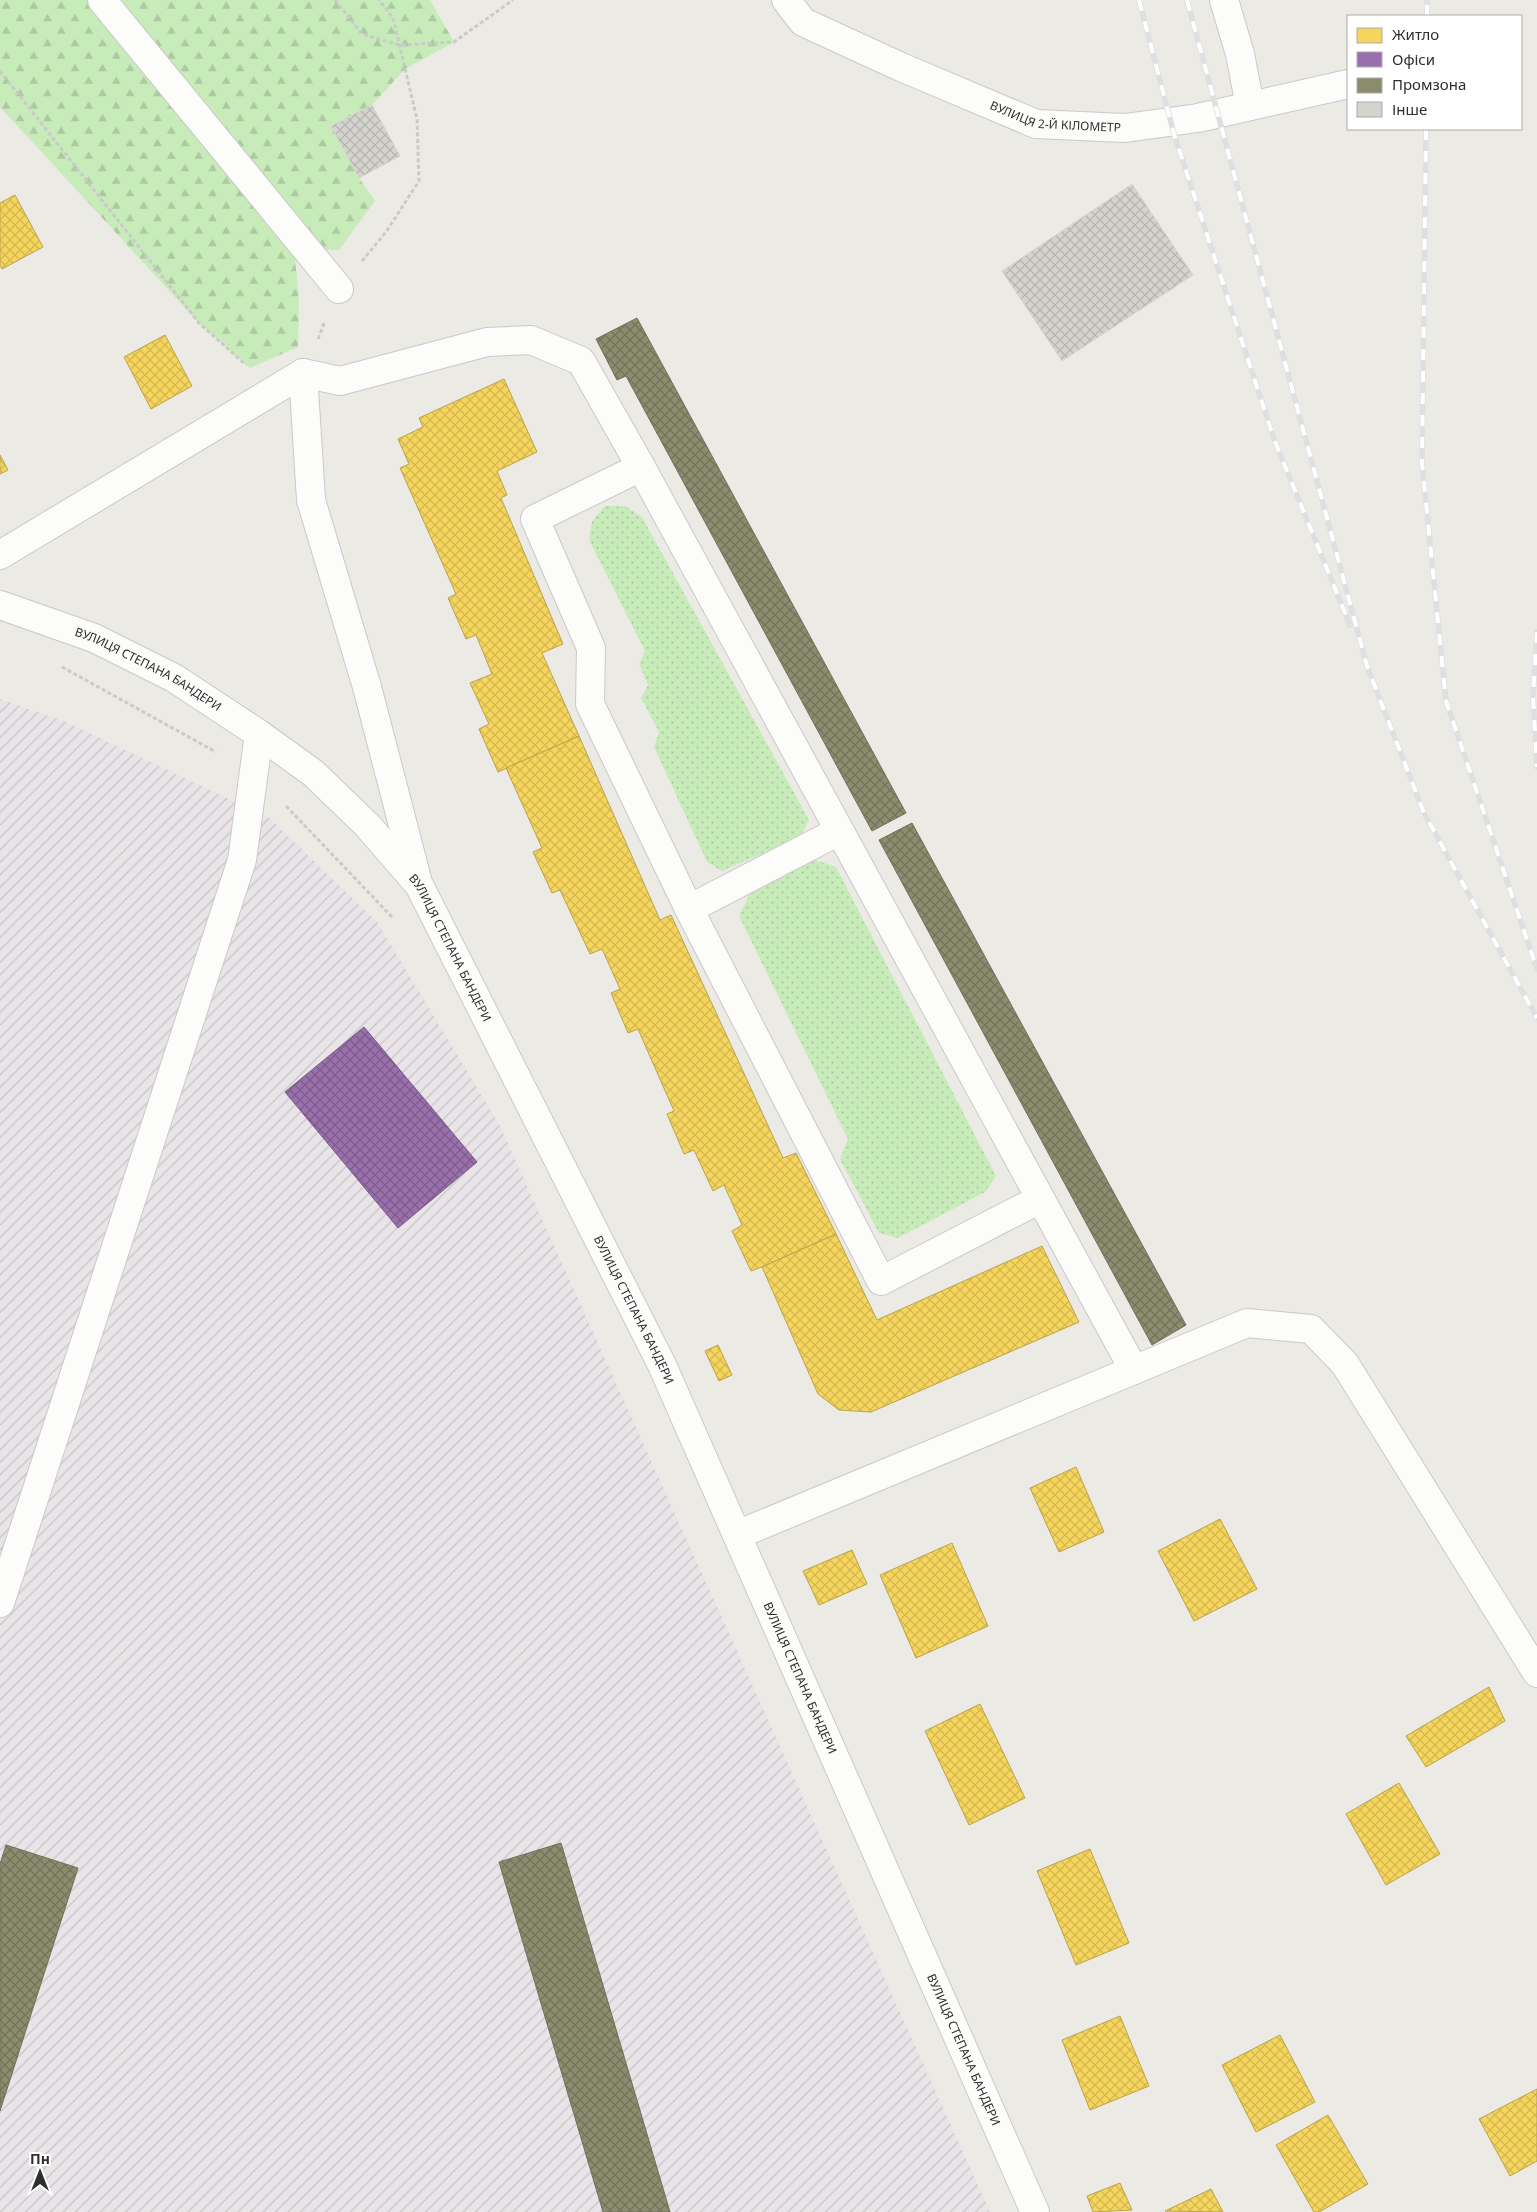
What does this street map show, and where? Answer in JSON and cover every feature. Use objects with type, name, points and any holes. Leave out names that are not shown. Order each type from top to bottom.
[{"type":"street","points":[[102,0],[339,289]]},
{"type":"street","name":"ВУЛИЦЯ 2-Й КІЛОМЕТР","points":[[786,0],[803,22],[901,67],[1036,124],[1125,128],[1198,118],[1347,84]]},
{"type":"street","points":[[1224,0],[1240,54],[1250,106]]},
{"type":"street","points":[[0,555],[303,373],[340,382],[487,342],[531,340],[581,361],[641,466],[1134,1370]]},
{"type":"street","points":[[303,373],[311,500],[367,688],[419,885]]},
{"type":"street","points":[[641,466],[535,520],[591,648],[590,704],[689,909],[881,1281],[1040,1199]]},
{"type":"street","name":"ВУЛИЦЯ СТЕПАНА БАНДЕРИ","points":[[0,605],[102,642],[174,678],[258,734],[313,772],[367,826],[419,885],[662,1365],[1036,2212]]},
{"type":"street","points":[[0,1602],[242,860],[258,734]]},
{"type":"street","points":[[689,909],[839,831]]},
{"type":"street","points":[[737,1535],[1247,1323],[1311,1329],[1345,1364],[1537,1673]]},
{"type":"path","points":[[335,0],[362,34],[400,45],[454,42],[513,0]]},
{"type":"path","points":[[0,71],[199,323],[250,368],[303,373],[339,289],[386,232],[419,181],[417,119],[393,18],[380,0]]},
{"type":"path","points":[[61,667],[254,772],[394,919]]},
{"type":"shaded area","points":[[0,699],[66,722],[269,818],[377,922],[500,1126],[990,2212],[0,2212]]},
{"type":"green space","points":[[0,0],[430,0],[454,42],[405,69],[372,105],[331,126],[359,178],[375,201],[339,250],[307,250],[295,259],[299,300],[298,347],[250,368],[199,323],[0,107]]},
{"type":"green space","points":[[605,506],[625,506],[642,517],[809,820],[800,837],[722,871],[707,862],[654,747],[659,732],[641,698],[648,685],[639,664],[645,651],[589,540],[592,521]]},
{"type":"green space","points":[[816,860],[836,867],[996,1176],[985,1192],[898,1238],[879,1233],[840,1159],[848,1139],[739,916],[751,891]]},
{"type":"building: Житло","points":[[15,195],[43,247],[2,269],[0,265],[0,203]]},
{"type":"building: Житло","points":[[165,335],[192,386],[151,409],[124,357]]},
{"type":"building: Житло","points":[[504,379],[537,452],[497,471],[507,495],[501,498],[563,644],[542,653],[579,736],[498,772],[479,729],[489,724],[470,683],[492,674],[476,635],[466,639],[448,598],[456,594],[400,468],[409,464],[398,439],[423,427],[419,418]]},
{"type":"building: Житло","points":[[0,455],[8,470],[0,474]]},
{"type":"building: Житло","points":[[579,736],[660,920],[671,915],[783,1158],[796,1153],[836,1234],[751,1271],[732,1231],[742,1225],[724,1185],[713,1191],[694,1150],[684,1154],[667,1114],[674,1111],[638,1029],[628,1033],[611,993],[620,989],[602,949],[590,954],[560,890],[552,893],[533,852],[542,848],[506,768]]},
{"type":"building: Житло","points":[[836,1234],[877,1320],[1042,1246],[1079,1322],[871,1412],[839,1410],[818,1394],[762,1267]]},
{"type":"building: Житло","points":[[718,1345],[732,1375],[719,1381],[705,1351]]},
{"type":"building: Житло","points":[[1076,1467],[1104,1532],[1059,1552],[1030,1488]]},
{"type":"building: Житло","points":[[1220,1519],[1257,1589],[1194,1621],[1158,1551]]},
{"type":"building: Житло","points":[[952,1543],[988,1626],[916,1658],[880,1575]]},
{"type":"building: Житло","points":[[852,1550],[867,1584],[819,1605],[803,1571]]},
{"type":"building: Житло","points":[[1489,1687],[1505,1721],[1426,1767],[1406,1736]]},
{"type":"building: Житло","points":[[980,1704],[1025,1798],[969,1825],[925,1731]]},
{"type":"building: Житло","points":[[1399,1783],[1440,1854],[1386,1885],[1346,1814]]},
{"type":"building: Житло","points":[[1090,1849],[1129,1943],[1076,1965],[1037,1871]]},
{"type":"building: Житло","points":[[1120,2016],[1149,2086],[1090,2110],[1062,2040]]},
{"type":"building: Житло","points":[[1280,2035],[1315,2102],[1256,2132],[1222,2065]]},
{"type":"building: Житло","points":[[1537,2089],[1537,2161],[1510,2176],[1479,2119]]},
{"type":"building: Житло","points":[[1328,2115],[1368,2184],[1319,2212],[1314,2212],[1276,2145]]},
{"type":"building: Житло","points":[[1120,2183],[1132,2210],[1093,2212],[1087,2196]]},
{"type":"building: Житло","points":[[1211,2189],[1223,2212],[1165,2211]]},
{"type":"building: Офіси","points":[[364,1027],[477,1162],[398,1228],[285,1092]]},
{"type":"building: Промзона","points":[[637,318],[906,813],[872,831],[626,376],[617,380],[596,339]]},
{"type":"building: Промзона","points":[[912,823],[1186,1325],[1152,1345],[879,840]]},
{"type":"building: Промзона","points":[[561,1843],[670,2212],[603,2212],[499,1862]]},
{"type":"building: Промзона","points":[[6,1845],[78,1868],[0,2111],[0,1864]]},
{"type":"building: Інше","points":[[372,105],[400,156],[359,178],[331,126]]},
{"type":"building: Інше","points":[[1132,184],[1193,275],[1062,361],[1002,271]]},
{"type":"railway","points":[[1139,0],[1174,134],[1274,439],[1350,625]]},
{"type":"railway","points":[[1187,0],[1367,666],[1424,813],[1537,1018]]},
{"type":"railway","points":[[1427,0],[1427,15]]},
{"type":"railway","points":[[1426,130],[1422,463],[1446,701],[1537,969]]},
{"type":"railway","points":[[1537,632],[1533,696],[1537,767]]}]
